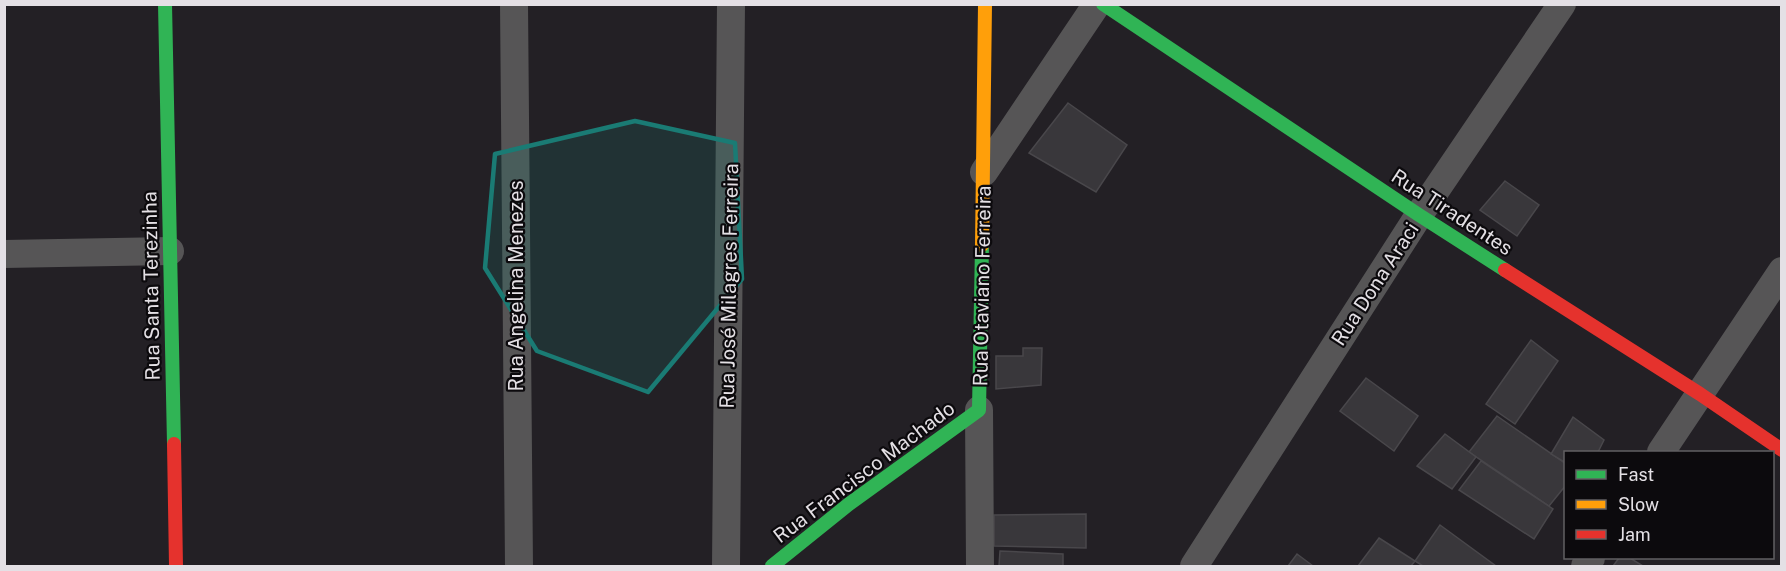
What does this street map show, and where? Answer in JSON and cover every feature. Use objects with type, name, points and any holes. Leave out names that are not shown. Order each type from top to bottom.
[{"type":"street","name":"Rua Santa Terezinha","points":[[165,4],[176,567]]},
{"type":"street","name":"Rua Angelina Menezes","points":[[514,4],[519,567]]},
{"type":"street","name":"Rua José Milagres Ferreira","points":[[726,567],[731,4]]},
{"type":"street","name":"Rua Otaviano Ferreira","points":[[980,567],[979,410],[984,172],[984,4]]},
{"type":"street","points":[[984,172],[1097,4]]},
{"type":"street","name":"Rua Tiradentes","points":[[1103,4],[1419,215],[1700,394],[1782,450]]},
{"type":"street","name":"Rua Dona Araci","points":[[1194,567],[1419,215],[1562,4]]},
{"type":"street","points":[[4,254],[170,251]]},
{"type":"street","points":[[1662,451],[1782,271]]},
{"type":"street","name":"Rua Francisco Machado","points":[[772,567],[849,504],[979,410]]},
{"type":"highlighted area","points":[[635,121],[735,143],[742,279],[648,392],[537,351],[485,268],[495,154]]},
{"type":"building","points":[[1068,103],[1127,145],[1096,192],[1029,153]]},
{"type":"building","points":[[1505,181],[1539,205],[1517,236],[1480,210]]},
{"type":"building","points":[[1531,340],[1558,361],[1515,424],[1486,404]]},
{"type":"building","points":[[1023,348],[1042,348],[1041,385],[996,389],[996,356],[1023,356]]},
{"type":"building","points":[[1366,378],[1418,416],[1394,451],[1340,411]]},
{"type":"building","points":[[1497,416],[1564,463],[1564,487],[1549,506],[1469,452]]},
{"type":"building","points":[[1573,417],[1604,440],[1598,451],[1564,451],[1564,462],[1551,454]]},
{"type":"building","points":[[1445,434],[1476,457],[1452,489],[1417,466]]},
{"type":"building","points":[[1481,461],[1553,509],[1534,539],[1459,490]]},
{"type":"building","points":[[1086,514],[1086,548],[994,546],[994,515]]},
{"type":"building","points":[[1440,525],[1496,566],[1423,566],[1415,561]]},
{"type":"building","points":[[1379,538],[1415,561],[1411,566],[1358,566]]},
{"type":"building","points":[[1000,551],[1063,554],[1063,566],[999,566]]},
{"type":"building","points":[[1297,554],[1313,566],[1288,566]]},
{"type":"building","points":[[1618,559],[1632,559],[1643,566],[1613,566]]},
{"type":"traffic: fast","points":[[165,4],[174,444]]},
{"type":"traffic: fast","points":[[1103,4],[1505,270]]},
{"type":"traffic: fast","points":[[772,566],[849,504],[979,410],[982,245]]},
{"type":"traffic: slow","points":[[982,245],[985,4]]},
{"type":"traffic: jam","points":[[1505,270],[1700,394],[1782,450]]},
{"type":"traffic: jam","points":[[174,444],[176,566]]}]
